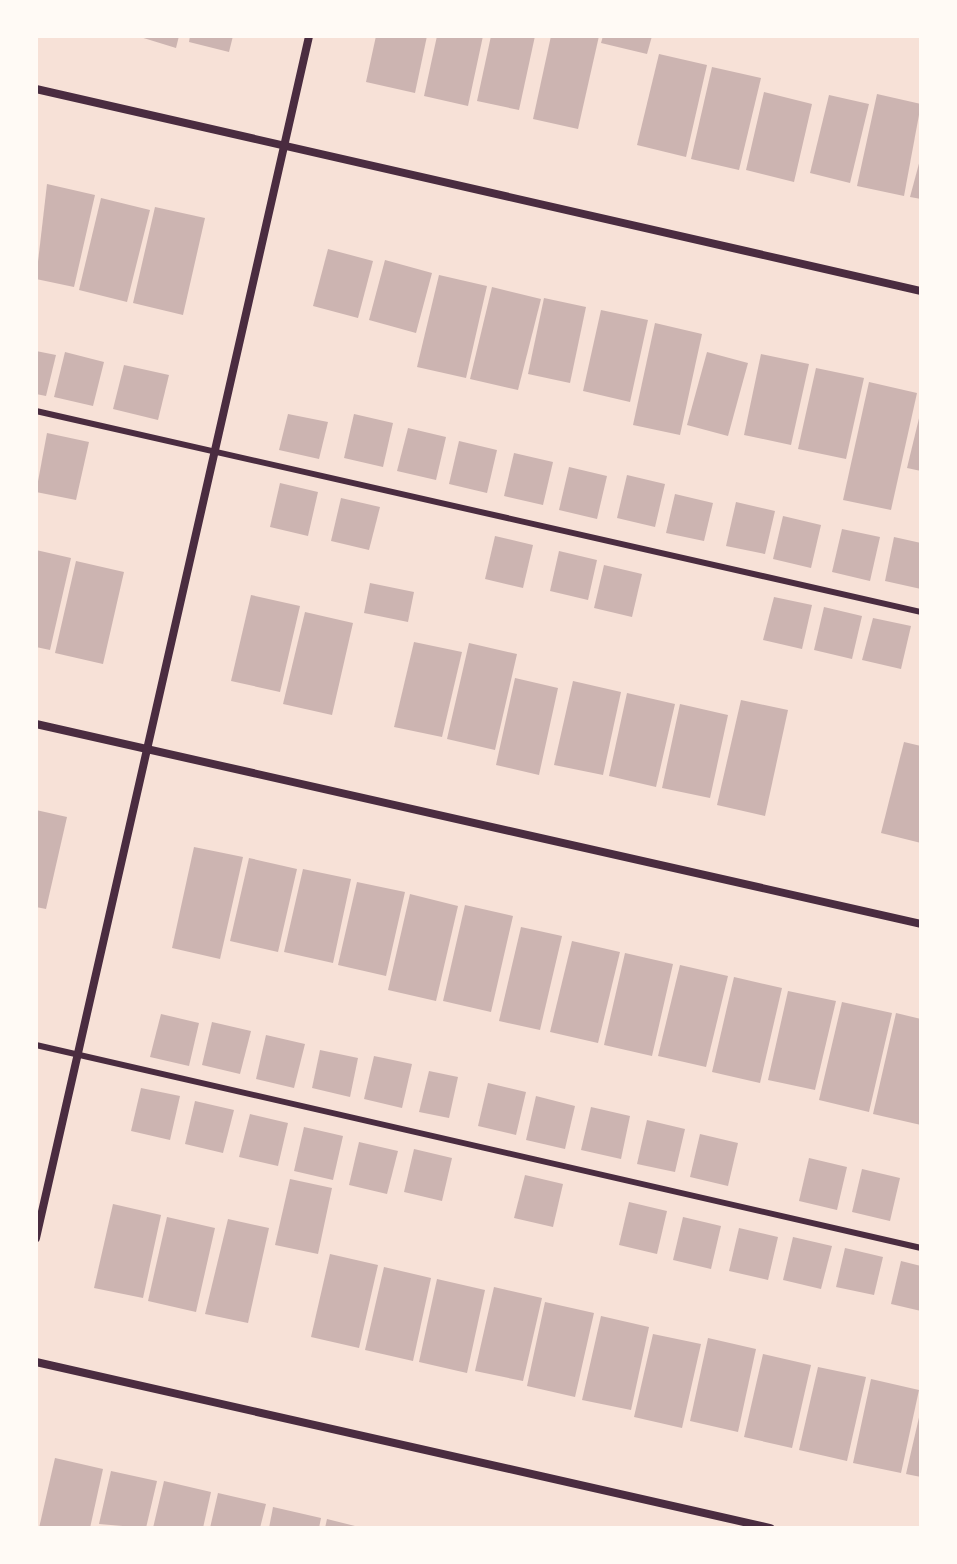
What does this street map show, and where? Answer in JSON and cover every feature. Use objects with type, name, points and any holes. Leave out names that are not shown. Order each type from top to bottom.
[{"type":"street","points":[[36,1238],[309,36]]},
{"type":"street","points":[[36,89],[921,291]]},
{"type":"street","points":[[36,724],[921,924]]},
{"type":"street","points":[[36,1362],[770,1528]]},
{"type":"lane","points":[[36,411],[921,612]]},
{"type":"lane","points":[[36,1045],[921,1248]]},
{"type":"building","points":[[137,36],[179,36],[176,48]]},
{"type":"building","points":[[190,36],[233,36],[229,52],[189,42]]},
{"type":"building","points":[[376,36],[427,36],[415,93],[366,82]]},
{"type":"building","points":[[437,36],[483,36],[468,106],[424,96]]},
{"type":"building","points":[[491,36],[535,36],[519,110],[477,101]]},
{"type":"building","points":[[551,36],[599,36],[578,129],[533,119]]},
{"type":"building","points":[[603,36],[652,36],[647,54],[601,43]]},
{"type":"building","points":[[659,54],[707,65],[686,157],[637,145]]},
{"type":"building","points":[[712,67],[761,78],[739,170],[691,159]]},
{"type":"building","points":[[764,92],[812,104],[794,182],[746,170]]},
{"type":"building","points":[[877,94],[921,104],[904,196],[857,186]]},
{"type":"building","points":[[829,95],[869,104],[850,183],[810,173]]},
{"type":"building","points":[[921,156],[921,199],[910,197]]},
{"type":"building","points":[[47,184],[95,195],[74,287],[36,279]]},
{"type":"building","points":[[101,198],[150,210],[127,302],[79,290]]},
{"type":"building","points":[[155,207],[205,218],[183,315],[133,303]]},
{"type":"building","points":[[328,249],[373,261],[358,318],[313,306]]},
{"type":"building","points":[[385,260],[432,273],[416,333],[369,320]]},
{"type":"building","points":[[439,275],[487,286],[466,378],[417,367]]},
{"type":"building","points":[[492,287],[541,299],[518,390],[470,379]]},
{"type":"building","points":[[544,298],[586,307],[570,383],[528,374]]},
{"type":"building","points":[[601,310],[648,320],[630,402],[583,391]]},
{"type":"building","points":[[655,323],[702,334],[680,435],[633,425]]},
{"type":"building","points":[[36,351],[56,355],[46,396],[36,394]]},
{"type":"building","points":[[65,352],[104,362],[93,406],[54,397]]},
{"type":"building","points":[[707,352],[748,363],[728,436],[687,425]]},
{"type":"building","points":[[761,354],[809,364],[791,445],[744,435]]},
{"type":"building","points":[[124,365],[169,375],[158,420],[113,409]]},
{"type":"building","points":[[816,368],[864,378],[846,459],[798,449]]},
{"type":"building","points":[[869,382],[917,393],[891,510],[843,500]]},
{"type":"building","points":[[921,410],[921,471],[907,468]]},
{"type":"building","points":[[288,414],[328,422],[319,459],[279,450]]},
{"type":"building","points":[[354,414],[393,423],[383,467],[344,458]]},
{"type":"building","points":[[408,428],[446,437],[436,480],[397,471]]},
{"type":"building","points":[[47,433],[89,442],[76,500],[36,492]]},
{"type":"building","points":[[459,441],[497,450],[487,493],[449,484]]},
{"type":"building","points":[[514,453],[553,462],[543,505],[504,496]]},
{"type":"building","points":[[569,467],[607,476],[597,519],[559,510]]},
{"type":"building","points":[[627,475],[665,484],[655,527],[617,518]]},
{"type":"building","points":[[280,483],[318,492],[308,536],[270,527]]},
{"type":"building","points":[[675,494],[713,503],[704,541],[666,533]]},
{"type":"building","points":[[341,498],[380,507],[369,550],[331,541]]},
{"type":"building","points":[[736,502],[775,511],[765,554],[726,546]]},
{"type":"building","points":[[783,516],[821,525],[811,568],[773,559]]},
{"type":"building","points":[[842,529],[880,537],[870,581],[832,572]]},
{"type":"building","points":[[495,536],[533,545],[523,588],[485,579]]},
{"type":"building","points":[[894,537],[921,543],[921,589],[885,581]]},
{"type":"building","points":[[36,550],[71,558],[50,650],[36,647]]},
{"type":"building","points":[[559,551],[597,560],[588,600],[550,591]]},
{"type":"building","points":[[76,561],[124,572],[103,664],[55,653]]},
{"type":"building","points":[[604,565],[642,574],[632,617],[594,608]]},
{"type":"building","points":[[370,583],[414,592],[408,622],[364,613]]},
{"type":"building","points":[[251,595],[300,606],[280,692],[231,681]]},
{"type":"building","points":[[774,597],[812,605],[802,649],[763,640]]},
{"type":"building","points":[[824,607],[862,616],[852,659],[814,650]]},
{"type":"building","points":[[305,612],[353,623],[332,715],[283,704]]},
{"type":"building","points":[[873,618],[911,626],[901,669],[862,660]]},
{"type":"building","points":[[414,642],[462,652],[442,737],[394,727]]},
{"type":"building","points":[[469,643],[517,654],[495,750],[447,739]]},
{"type":"building","points":[[515,678],[558,688],[539,775],[496,765]]},
{"type":"building","points":[[573,681],[621,692],[603,775],[554,765]]},
{"type":"building","points":[[627,693],[675,704],[656,787],[609,776]]},
{"type":"building","points":[[741,700],[788,710],[765,816],[717,805]]},
{"type":"building","points":[[680,704],[728,715],[710,798],[662,788]]},
{"type":"building","points":[[904,742],[921,746],[921,843],[881,833]]},
{"type":"building","points":[[36,810],[67,817],[46,909],[36,907]]},
{"type":"building","points":[[194,847],[243,857],[220,959],[172,948]]},
{"type":"building","points":[[249,858],[297,869],[278,952],[230,941]]},
{"type":"building","points":[[303,869],[351,879],[333,963],[284,952]]},
{"type":"building","points":[[357,882],[405,892],[386,976],[338,965]]},
{"type":"building","points":[[410,894],[458,906],[436,1001],[388,990]]},
{"type":"building","points":[[465,905],[513,916],[491,1012],[443,1001]]},
{"type":"building","points":[[521,927],[562,936],[540,1030],[499,1021]]},
{"type":"building","points":[[572,941],[620,952],[598,1043],[550,1032]]},
{"type":"building","points":[[625,953],[673,964],[652,1056],[604,1045]]},
{"type":"building","points":[[680,965],[728,976],[706,1067],[658,1056]]},
{"type":"building","points":[[734,977],[782,988],[760,1083],[712,1072]]},
{"type":"building","points":[[788,991],[836,1001],[815,1090],[768,1080]]},
{"type":"building","points":[[842,1002],[892,1013],[869,1112],[819,1100]]},
{"type":"building","points":[[896,1013],[921,1019],[921,1125],[873,1114]]},
{"type":"building","points":[[161,1014],[199,1023],[189,1066],[150,1057]]},
{"type":"building","points":[[212,1022],[251,1031],[240,1074],[202,1065]]},
{"type":"building","points":[[266,1035],[305,1044],[294,1088],[256,1079]]},
{"type":"building","points":[[320,1050],[358,1058],[350,1097],[312,1088]]},
{"type":"building","points":[[374,1056],[412,1064],[402,1108],[364,1099]]},
{"type":"building","points":[[429,1071],[458,1077],[449,1118],[419,1112]]},
{"type":"building","points":[[488,1083],[526,1092],[516,1135],[478,1126]]},
{"type":"building","points":[[141,1088],[180,1096],[170,1140],[131,1131]]},
{"type":"building","points":[[536,1096],[575,1106],[565,1149],[526,1140]]},
{"type":"building","points":[[195,1101],[234,1110],[223,1153],[185,1144]]},
{"type":"building","points":[[591,1107],[630,1116],[621,1159],[581,1150]]},
{"type":"building","points":[[250,1114],[288,1123],[278,1166],[239,1157]]},
{"type":"building","points":[[647,1120],[685,1129],[675,1172],[637,1164]]},
{"type":"building","points":[[304,1127],[343,1136],[333,1180],[294,1171]]},
{"type":"building","points":[[700,1134],[738,1143],[728,1186],[690,1177]]},
{"type":"building","points":[[359,1142],[398,1151],[387,1194],[349,1185]]},
{"type":"building","points":[[414,1149],[452,1158],[442,1201],[404,1192]]},
{"type":"building","points":[[809,1158],[847,1167],[837,1210],[799,1201]]},
{"type":"building","points":[[862,1169],[900,1178],[890,1221],[852,1212]]},
{"type":"building","points":[[525,1175],[563,1184],[553,1227],[514,1218]]},
{"type":"building","points":[[290,1179],[332,1188],[318,1254],[275,1245]]},
{"type":"building","points":[[629,1202],[667,1211],[657,1254],[619,1245]]},
{"type":"building","points":[[113,1204],[161,1215],[143,1298],[94,1288]]},
{"type":"building","points":[[167,1217],[215,1228],[196,1312],[148,1301]]},
{"type":"building","points":[[683,1217],[721,1226],[711,1269],[673,1260]]},
{"type":"building","points":[[228,1219],[269,1228],[248,1323],[205,1314]]},
{"type":"building","points":[[739,1228],[778,1237],[768,1280],[729,1271]]},
{"type":"building","points":[[793,1237],[832,1246],[821,1289],[783,1280]]},
{"type":"building","points":[[845,1248],[883,1257],[874,1295],[836,1287]]},
{"type":"building","points":[[330,1254],[378,1265],[359,1348],[311,1337]]},
{"type":"building","points":[[901,1261],[921,1266],[921,1311],[891,1304]]},
{"type":"building","points":[[384,1267],[431,1278],[413,1361],[365,1350]]},
{"type":"building","points":[[437,1279],[485,1290],[467,1373],[419,1362]]},
{"type":"building","points":[[494,1287],[542,1298],[523,1381],[475,1371]]},
{"type":"building","points":[[545,1302],[594,1313],[575,1397],[527,1386]]},
{"type":"building","points":[[601,1316],[649,1327],[631,1410],[582,1400]]},
{"type":"building","points":[[653,1334],[701,1344],[682,1428],[634,1417]]},
{"type":"building","points":[[708,1338],[756,1349],[738,1432],[690,1421]]},
{"type":"building","points":[[763,1354],[811,1365],[792,1448],[744,1437]]},
{"type":"building","points":[[818,1367],[866,1377],[847,1461],[799,1450]]},
{"type":"building","points":[[871,1379],[919,1390],[901,1473],[853,1463]]},
{"type":"building","points":[[921,1413],[921,1477],[906,1474]]},
{"type":"building","points":[[55,1458],[103,1469],[90,1528],[39,1528]]},
{"type":"building","points":[[111,1471],[157,1481],[146,1528],[99,1524]]},
{"type":"building","points":[[164,1481],[211,1492],[203,1528],[153,1528]]},
{"type":"building","points":[[218,1493],[266,1504],[260,1528],[210,1528]]},
{"type":"building","points":[[273,1507],[321,1518],[319,1528],[269,1528]]},
{"type":"building","points":[[327,1519],[359,1527],[359,1528],[325,1528]]}]
